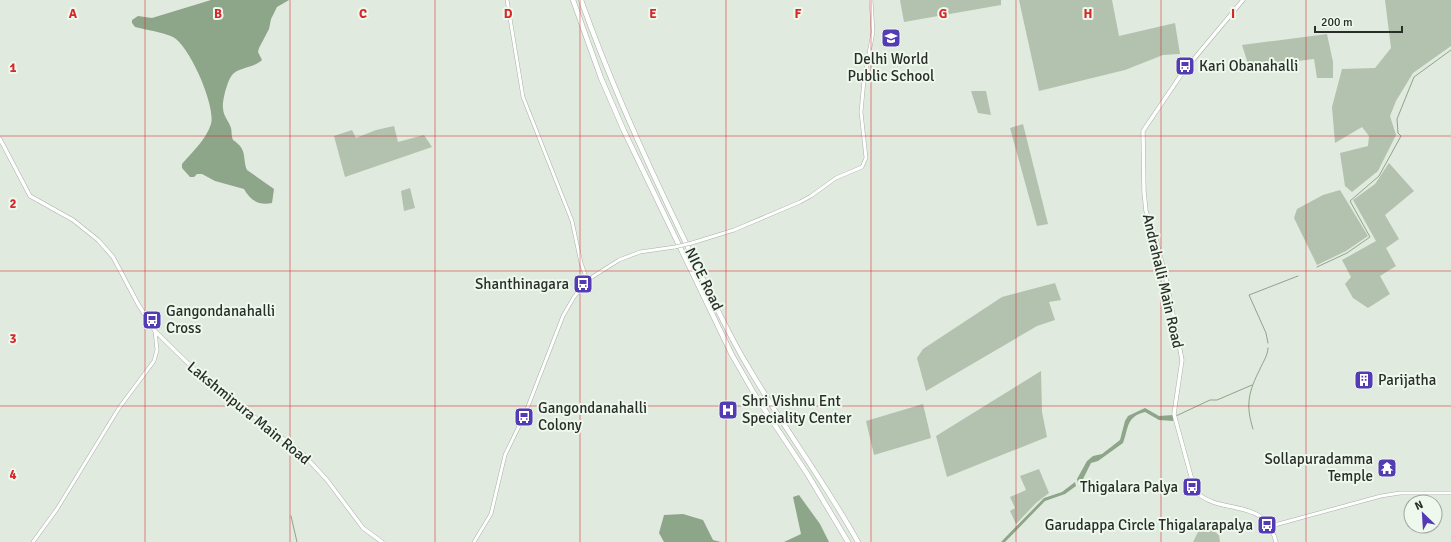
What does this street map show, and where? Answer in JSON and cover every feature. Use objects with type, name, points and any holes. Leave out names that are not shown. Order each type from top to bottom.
[{"type":"highway","name":"NICE Road","points":[[573,0],[601,78],[624,131],[732,355],[755,396],[808,475],[848,542]]},
{"type":"highway","name":"NICE Road","points":[[581,0],[608,74],[631,128],[739,351],[773,407],[818,474],[858,542]]},
{"type":"main road","name":"Andrahalli Main Road","points":[[1243,0],[1183,72],[1144,128],[1144,192],[1146,211],[1156,239],[1166,279],[1182,360],[1174,414],[1188,459],[1195,491],[1201,498],[1253,513],[1271,526]]},
{"type":"main road","name":"Lakshmipura Main Road","points":[[0,139],[30,196],[74,220],[98,240],[113,257],[138,304],[155,331],[203,378],[302,452],[327,480],[363,528],[382,542]]},
{"type":"main road","points":[[1271,526],[1276,542]]},
{"type":"street","points":[[508,0],[524,97],[572,221],[581,263],[587,280]]},
{"type":"street","points":[[474,542],[491,514],[506,455],[526,414],[563,316],[587,280],[629,255],[657,248],[675,247],[728,232],[800,202],[836,178],[862,167],[866,158],[862,112],[864,80],[873,32],[871,0]]},
{"type":"street","points":[[33,542],[57,509],[119,408],[154,361],[157,350],[155,331]]},
{"type":"street","points":[[1271,526],[1381,496],[1400,493],[1451,493]]},
{"type":"shaded area","points":[[211,0],[289,0],[277,7],[271,19],[269,29],[258,52],[262,60],[232,75],[224,95],[223,105],[224,114],[231,128],[232,138],[243,150],[247,170],[274,189],[272,203],[259,203],[252,199],[244,189],[215,181],[202,174],[197,174],[194,177],[190,177],[182,168],[182,164],[202,141],[211,124],[212,116],[206,91],[194,64],[180,43],[173,37],[159,32],[135,27],[132,23],[132,20],[138,16],[152,18]]},
{"type":"shaded area","points":[[900,0],[1001,0],[1001,5],[904,22]]},
{"type":"shaded area","points":[[1019,0],[1112,0],[1119,36],[1175,23],[1180,54],[1163,55],[1125,70],[1039,91]]},
{"type":"shaded area","points":[[1385,0],[1451,0],[1451,46],[1413,73],[1396,101],[1390,116],[1396,135],[1378,171],[1352,192],[1345,186],[1340,153],[1368,146],[1369,136],[1362,127],[1335,143],[1332,107],[1342,69],[1375,68],[1391,48]]},
{"type":"shaded area","points":[[1327,34],[1333,62],[1333,78],[1317,78],[1314,59],[1249,67],[1242,45]]},
{"type":"shaded area","points":[[971,91],[986,91],[991,115],[978,113]]},
{"type":"shaded area","points":[[1023,124],[1048,224],[1037,226],[1010,128]]},
{"type":"shaded area","points":[[394,126],[398,142],[424,135],[432,147],[345,177],[334,136],[352,130],[356,138],[376,130]]},
{"type":"shaded area","points":[[1389,163],[1414,191],[1385,215],[1399,239],[1386,248],[1396,266],[1380,276],[1390,294],[1368,308],[1353,298],[1345,284],[1351,277],[1342,260],[1376,241],[1353,200],[1375,184]]},
{"type":"shaded area","points":[[410,188],[415,208],[404,211],[401,191]]},
{"type":"shaded area","points":[[1340,190],[1368,236],[1346,251],[1317,265],[1294,218],[1297,209],[1323,195]]},
{"type":"shaded area","points":[[1055,283],[1061,300],[1049,302],[1055,320],[1037,326],[926,391],[917,358],[923,349],[1002,297]]},
{"type":"shaded area","points":[[1041,371],[1042,412],[1047,437],[947,477],[936,436]]},
{"type":"shaded area","points":[[923,404],[931,438],[874,455],[866,421]]},
{"type":"shaded area","points":[[1145,408],[1159,416],[1173,415],[1173,421],[1159,420],[1145,412],[1134,417],[1129,423],[1123,443],[1098,461],[1091,463],[1083,479],[1078,483],[1077,479],[1087,461],[1093,456],[1102,454],[1120,440],[1125,421],[1128,416]]},
{"type":"shaded area","points":[[1039,469],[1049,493],[1036,503],[1016,524],[1010,511],[1015,508],[1010,497],[1026,490],[1020,476]]},
{"type":"shaded area","points":[[1075,482],[1076,486],[1065,494],[1045,501],[1005,542],[1001,542],[1044,498],[1062,492]]},
{"type":"shaded area","points":[[799,495],[820,524],[829,542],[784,542],[801,534],[793,497]]},
{"type":"shaded area","points":[[683,514],[703,520],[713,540],[721,542],[664,542],[659,533],[664,515]]},
{"type":"shaded area","points":[[1211,529],[1219,535],[1220,542],[1193,542],[1198,532]]},
{"type":"waterway","points":[[1317,267],[1347,253],[1370,237],[1350,201],[1379,176],[1401,136],[1398,133],[1397,119],[1414,77],[1451,50]]},
{"type":"waterway","points":[[1268,343],[1266,333],[1249,295],[1298,276]]},
{"type":"waterway","points":[[1253,429],[1249,412],[1249,398],[1253,384],[1266,356],[1268,348]]},
{"type":"waterway","points":[[1176,416],[1210,400],[1217,400],[1252,385]]},
{"type":"waterway","points":[[291,516],[297,542]]},
{"type":"place","name":"Delhi World Public School","points":[[891,38]]},
{"type":"place","name":"Kari Obanahalli","points":[[1185,66]]},
{"type":"place","name":"Shanthinagara","points":[[583,284]]},
{"type":"place","name":"Gangondanahalli Cross","points":[[152,320]]},
{"type":"place","name":"Parijatha","points":[[1364,380]]},
{"type":"place","name":"Shri Vishnu Ent Speciality Center","points":[[728,410]]},
{"type":"place","name":"Gangondanahalli Colony","points":[[524,417]]},
{"type":"place","name":"Sollapuradamma Temple","points":[[1387,468]]},
{"type":"place","name":"Thigalara Palya","points":[[1192,487]]},
{"type":"place","name":"Garudappa Circle Thigalarapalya","points":[[1267,525]]}]
